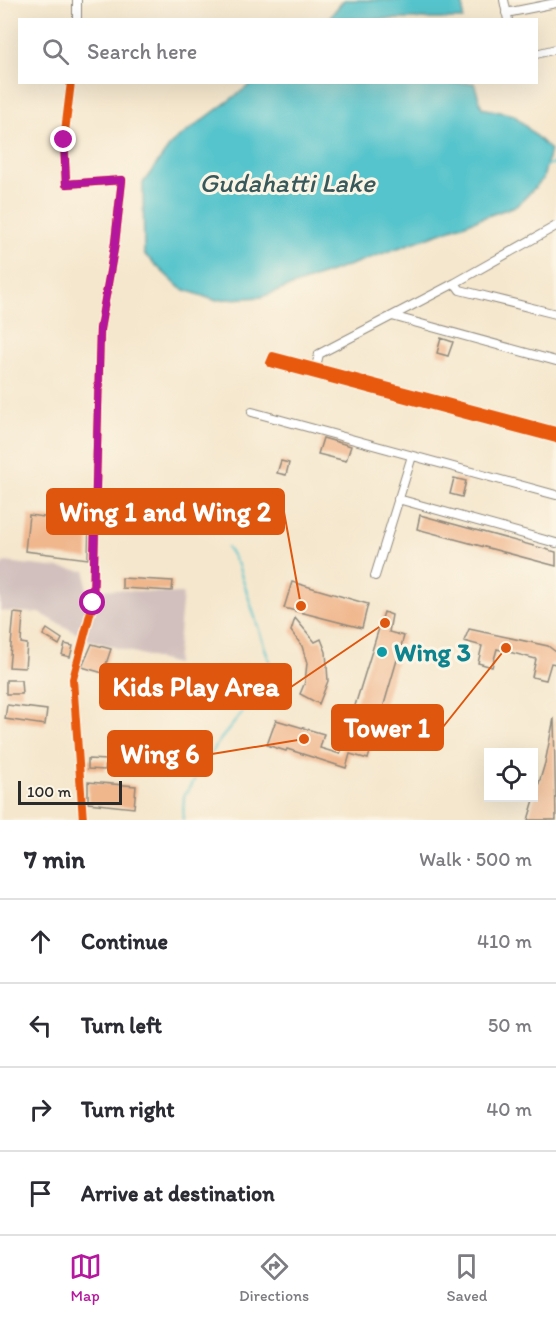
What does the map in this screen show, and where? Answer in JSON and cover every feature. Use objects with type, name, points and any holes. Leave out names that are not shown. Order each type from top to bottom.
[{"type":"street","points":[[77,0],[77,18]]},
{"type":"street","points":[[504,0],[507,16],[537,3],[556,3]]},
{"type":"street","points":[[538,54],[556,50]]},
{"type":"street","points":[[71,84],[64,140],[66,184],[122,180],[115,243],[100,329],[93,603],[73,679],[83,820]]},
{"type":"street","points":[[316,367],[319,354],[455,283],[556,226]]},
{"type":"street","points":[[455,283],[460,290],[556,314]]},
{"type":"street","points":[[392,316],[554,361],[556,350]]},
{"type":"street","points":[[556,431],[273,356],[270,363],[556,439]]},
{"type":"street","points":[[252,412],[556,495]]},
{"type":"street","points":[[375,576],[412,456]]},
{"type":"street","points":[[398,499],[556,543]]},
{"type":"shaded area","points":[[5,562],[86,571],[86,588],[183,594],[176,664],[89,640],[40,613],[0,611],[0,569]]},
{"type":"water","points":[[344,0],[463,0],[463,18],[329,18]]},
{"type":"water","name":"Gudahatti Lake","points":[[251,84],[474,84],[482,108],[514,115],[550,150],[543,179],[518,205],[261,297],[214,300],[180,288],[144,254],[143,183],[172,143]]},
{"type":"building","points":[[441,338],[453,342],[448,356],[437,353]]},
{"type":"building","points":[[323,438],[351,446],[346,461],[318,454]]},
{"type":"building","points":[[281,461],[289,463],[286,475],[277,473]]},
{"type":"building","points":[[454,478],[466,481],[462,497],[450,494]]},
{"type":"building","points":[[29,515],[89,523],[88,559],[25,551]]},
{"type":"building","points":[[420,515],[556,552],[556,566],[417,529]]},
{"type":"building","points":[[122,578],[173,581],[172,591],[122,588]]},
{"type":"building","points":[[292,582],[368,604],[362,628],[284,608]]},
{"type":"building","points":[[384,612],[392,615],[389,632],[404,636],[368,759],[350,754],[346,768],[267,745],[276,720],[324,734],[320,748],[340,754]]},
{"type":"building","points":[[14,613],[23,614],[21,643],[27,644],[25,668],[9,667]]},
{"type":"building","points":[[295,618],[315,642],[321,639],[326,652],[328,681],[319,704],[300,694],[305,682],[307,663],[302,646],[291,631]]},
{"type":"building","points":[[47,629],[62,639],[59,645],[43,635]]},
{"type":"building","points":[[469,629],[548,646],[556,652],[556,664],[551,663],[546,680],[532,677],[536,659],[497,649],[492,667],[478,663],[482,646],[464,641]]},
{"type":"building","points":[[65,644],[73,646],[70,657],[62,655]]},
{"type":"building","points":[[92,644],[111,649],[103,673],[82,667]]},
{"type":"building","points":[[6,680],[21,680],[22,694],[6,694]]},
{"type":"building","points":[[7,705],[47,710],[45,725],[5,719]]},
{"type":"building","points":[[554,718],[556,820],[528,820],[533,802],[538,802],[538,786]]},
{"type":"building","points":[[88,759],[106,760],[105,770],[88,769]]},
{"type":"building","points":[[88,782],[136,786],[134,808],[88,803]]},
{"type":"waterway","points":[[546,165],[556,163]]},
{"type":"waterway","points":[[183,820],[184,796],[220,740],[247,707],[246,691],[272,670],[238,565],[227,547]]},
{"type":"cycle path","points":[[71,84],[64,140],[66,184],[122,180],[115,243],[100,329],[93,603],[73,679],[83,820]]},
{"type":"cycle path","points":[[556,431],[273,356],[270,363],[556,439]]},
{"type":"place","name":"Wing 1 and Wing 2","points":[[301,606]]},
{"type":"place","name":"Kids Play Area","points":[[385,623]]},
{"type":"place","name":"Tower 1","points":[[506,648]]},
{"type":"place","name":"Wing 3","points":[[382,652]]},
{"type":"place","name":"Wing 6","points":[[304,739]]},
{"type":"route","points":[[64,140],[66,184],[122,180],[115,243],[100,329],[93,603]]}]
